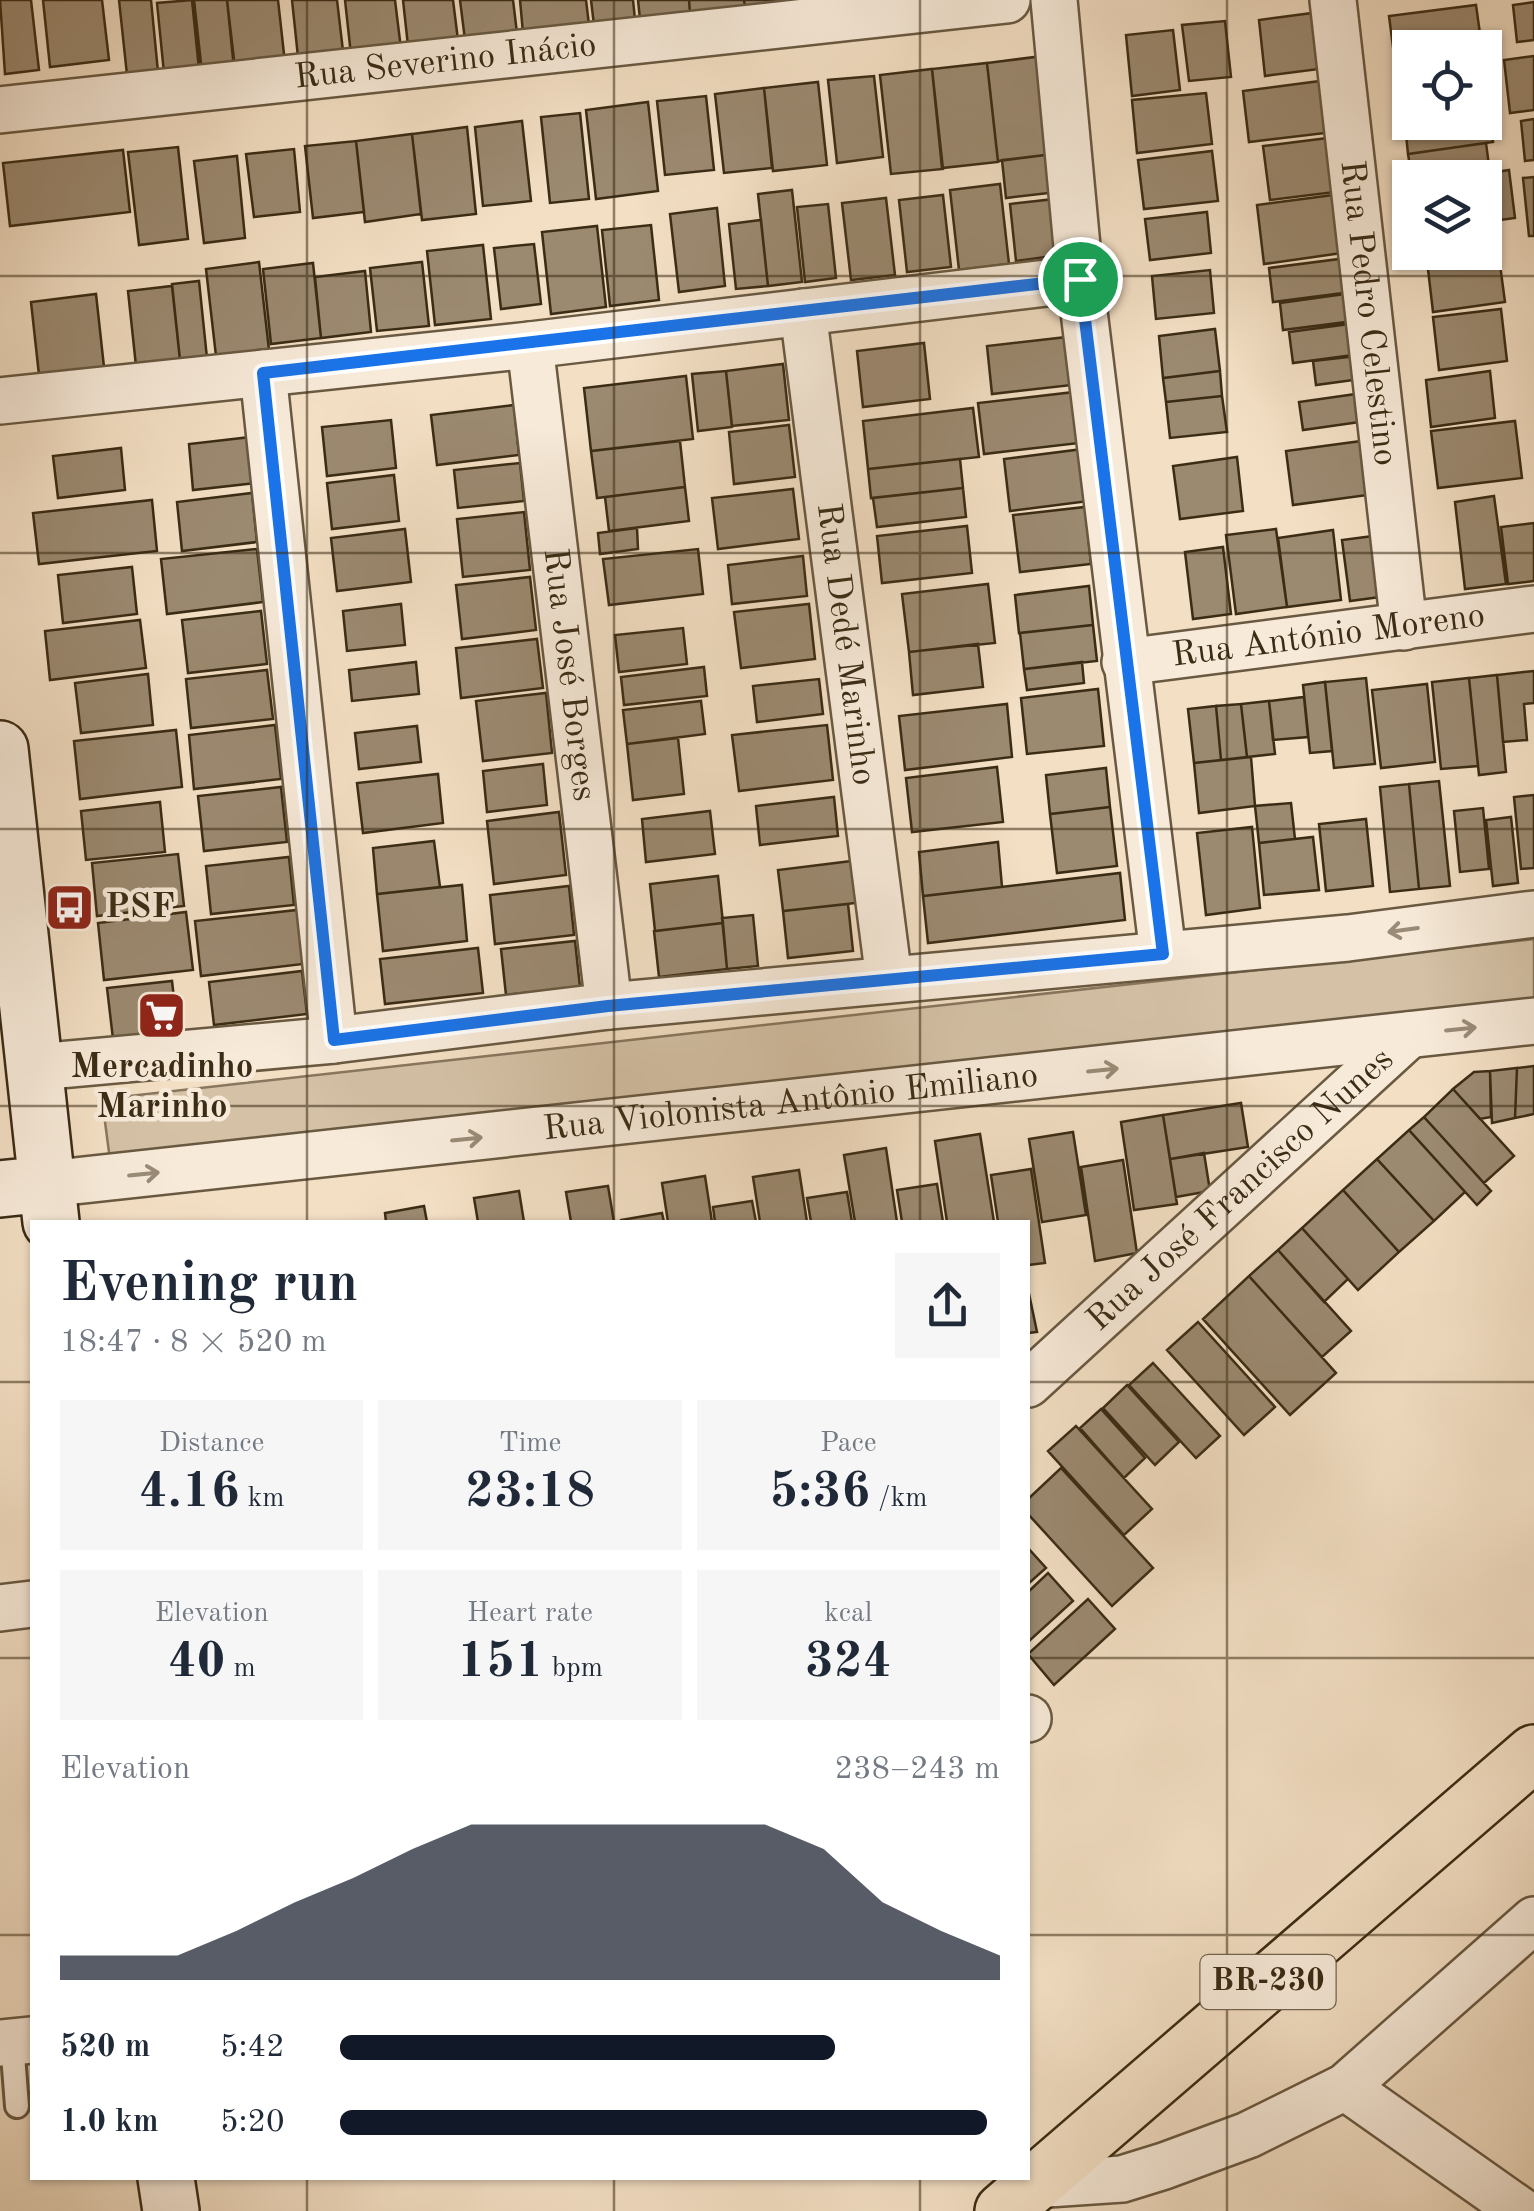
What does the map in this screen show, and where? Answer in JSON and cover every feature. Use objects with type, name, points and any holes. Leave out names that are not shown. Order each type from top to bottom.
[{"type":"highway","name":"BR-230","points":[[1018,2198],[1534,1754]]},
{"type":"street","name":"Rua Severino Inácio","points":[[0,110],[1007,0]]},
{"type":"street","points":[[1054,0],[1080,279],[1124,662],[1163,954]]},
{"type":"street","name":"Rua Pedro Celestino","points":[[1334,0],[1404,627]]},
{"type":"street","points":[[0,401],[530,345],[1080,279]]},
{"type":"street","name":"Rua Dedé Marinho","points":[[803,312],[889,979]]},
{"type":"street","name":"Rua José Borges","points":[[530,345],[608,1006]]},
{"type":"street","points":[[263,373],[334,1040]]},
{"type":"street","name":"Rua António Moreno","points":[[1124,662],[1534,609]]},
{"type":"street","points":[[0,752],[36,1067],[32,1198]]},
{"type":"street","points":[[36,1067],[334,1040],[608,1006],[1348,938],[1534,914]]},
{"type":"street","name":"Rua Violonista Antônio Emiliano","points":[[32,1198],[1534,1021]]},
{"type":"street","name":"Rua José Francisco Nunes","points":[[1030,1382],[1408,1035]]},
{"type":"street","points":[[0,1608],[30,1604]]},
{"type":"street","points":[[1018,2198],[1122,2179],[1164,2166],[1248,2135],[1346,2086],[1534,1920]]},
{"type":"street","points":[[1346,2086],[1521,2211]]},
{"type":"street","points":[[166,2180],[171,2211]]},
{"type":"lane","points":[[15,2042],[17,2106]]},
{"type":"shaded area","points":[[1534,939],[1534,1008],[112,1175],[102,1099]]},
{"type":"building","points":[[0,0],[31,0],[39,70],[5,74]]},
{"type":"building","points":[[43,0],[102,0],[109,60],[50,67]]},
{"type":"building","points":[[119,0],[151,0],[158,72],[127,75]]},
{"type":"building","points":[[192,0],[199,69],[164,73],[157,3]]},
{"type":"building","points":[[194,0],[227,0],[235,78],[203,82]]},
{"type":"building","points":[[227,0],[278,0],[285,63],[235,68]]},
{"type":"building","points":[[292,0],[337,0],[343,51],[298,57]]},
{"type":"building","points":[[345,0],[395,0],[401,49],[351,55]]},
{"type":"building","points":[[403,0],[453,0],[458,40],[408,46]]},
{"type":"building","points":[[460,0],[513,0],[517,33],[465,40]]},
{"type":"building","points":[[520,0],[586,0],[589,25],[523,33]]},
{"type":"building","points":[[591,0],[633,0],[635,20],[594,25]]},
{"type":"building","points":[[638,0],[689,0],[690,13],[640,19]]},
{"type":"building","points":[[689,0],[744,0],[745,7],[690,13]]},
{"type":"building","points":[[744,0],[802,0],[745,7]]},
{"type":"building","points":[[1534,2],[1534,40],[1517,42],[1513,5]]},
{"type":"building","points":[[1476,5],[1479,30],[1392,30],[1392,39],[1389,16]]},
{"type":"building","points":[[1320,12],[1327,68],[1265,76],[1259,20]]},
{"type":"building","points":[[1225,21],[1231,77],[1189,81],[1182,25]]},
{"type":"building","points":[[1173,30],[1180,90],[1132,96],[1126,35]]},
{"type":"building","points":[[1043,56],[1054,154],[998,161],[987,63]]},
{"type":"building","points":[[1534,56],[1534,110],[1510,113],[1504,60]]},
{"type":"building","points":[[987,63],[998,162],[942,168],[932,69]]},
{"type":"building","points":[[932,69],[943,169],[891,174],[880,75]]},
{"type":"building","points":[[874,76],[883,157],[837,163],[828,80]]},
{"type":"building","points":[[1328,80],[1334,132],[1249,142],[1243,91]]},
{"type":"building","points":[[818,82],[827,165],[773,171],[764,88]]},
{"type":"building","points":[[764,88],[772,168],[724,173],[715,94]]},
{"type":"building","points":[[1206,93],[1212,144],[1137,153],[1132,100]]},
{"type":"building","points":[[706,96],[714,170],[665,175],[657,101]]},
{"type":"building","points":[[648,102],[658,191],[596,199],[586,110]]},
{"type":"building","points":[[580,113],[589,199],[550,203],[541,117]]},
{"type":"building","points":[[1534,119],[1534,160],[1525,161],[1521,121]]},
{"type":"building","points":[[522,121],[531,201],[483,206],[475,127]]},
{"type":"building","points":[[467,127],[476,214],[422,220],[412,134]]},
{"type":"building","points":[[412,134],[421,214],[365,222],[356,141]]},
{"type":"building","points":[[1336,137],[1343,191],[1270,200],[1263,146]]},
{"type":"building","points":[[1407,140],[1493,140],[1493,142],[1408,154]]},
{"type":"building","points":[[356,141],[364,212],[313,218],[305,146]]},
{"type":"building","points":[[1486,143],[1488,160],[1409,160],[1408,154]]},
{"type":"building","points":[[178,147],[188,239],[139,245],[128,152]]},
{"type":"building","points":[[294,149],[300,212],[254,217],[246,154]]},
{"type":"building","points":[[123,150],[130,212],[10,226],[3,163]]},
{"type":"building","points":[[1212,151],[1218,201],[1144,209],[1138,160]]},
{"type":"building","points":[[1054,154],[1058,192],[1006,198],[1002,160]]},
{"type":"building","points":[[237,156],[245,238],[204,243],[194,161]]},
{"type":"building","points":[[1509,170],[1515,218],[1502,220],[1502,171]]},
{"type":"building","points":[[1534,177],[1534,236],[1529,236],[1523,178]]},
{"type":"building","points":[[1000,184],[1009,264],[959,270],[950,190]]},
{"type":"building","points":[[792,190],[802,282],[768,286],[758,194]]},
{"type":"building","points":[[1341,194],[1349,252],[1264,264],[1257,205]]},
{"type":"building","points":[[943,195],[951,267],[907,272],[899,200]]},
{"type":"building","points":[[886,198],[895,275],[851,280],[842,203]]},
{"type":"building","points":[[1055,199],[1061,255],[1016,261],[1010,204]]},
{"type":"building","points":[[828,204],[836,278],[805,282],[797,207]]},
{"type":"building","points":[[717,208],[725,286],[679,292],[670,214]]},
{"type":"building","points":[[1207,212],[1211,253],[1150,260],[1145,219]]},
{"type":"building","points":[[761,220],[768,286],[736,289],[729,224]]},
{"type":"building","points":[[651,225],[659,300],[610,306],[602,230]]},
{"type":"building","points":[[597,226],[606,307],[551,314],[542,232]]},
{"type":"building","points":[[534,244],[541,304],[501,309],[494,248]]},
{"type":"building","points":[[483,245],[491,319],[435,325],[427,251]]},
{"type":"building","points":[[1347,258],[1351,292],[1273,302],[1269,268]]},
{"type":"building","points":[[259,262],[269,350],[216,356],[206,269]]},
{"type":"building","points":[[422,262],[429,326],[377,331],[370,268]]},
{"type":"building","points":[[313,263],[321,338],[271,344],[263,269]]},
{"type":"building","points":[[1210,270],[1214,313],[1156,319],[1152,276]]},
{"type":"building","points":[[1428,270],[1501,270],[1505,302],[1433,312]]},
{"type":"building","points":[[365,271],[371,332],[321,338],[315,277]]},
{"type":"building","points":[[199,281],[207,358],[180,360],[172,284]]},
{"type":"building","points":[[172,286],[180,360],[136,366],[128,291]]},
{"type":"building","points":[[1359,292],[1362,320],[1283,330],[1280,303]]},
{"type":"building","points":[[96,294],[104,367],[39,375],[31,302]]},
{"type":"building","points":[[1501,309],[1507,361],[1439,370],[1433,317]]},
{"type":"building","points":[[1357,323],[1361,354],[1293,363],[1289,332]]},
{"type":"building","points":[[1215,329],[1220,371],[1163,378],[1159,336]]},
{"type":"building","points":[[1076,336],[1081,384],[992,394],[987,346]]},
{"type":"building","points":[[924,343],[930,399],[863,407],[857,351]]},
{"type":"building","points":[[1357,356],[1361,379],[1316,385],[1313,361]]},
{"type":"building","points":[[783,364],[789,420],[732,426],[726,371]]},
{"type":"building","points":[[726,371],[732,427],[698,431],[692,374]]},
{"type":"building","points":[[1220,371],[1222,396],[1166,402],[1163,378]]},
{"type":"building","points":[[1490,371],[1495,418],[1431,427],[1426,380]]},
{"type":"building","points":[[686,376],[693,439],[591,451],[584,388]]},
{"type":"building","points":[[1083,391],[1088,442],[984,454],[978,403]]},
{"type":"building","points":[[1363,393],[1367,421],[1303,430],[1299,402]]},
{"type":"building","points":[[1222,396],[1227,432],[1170,438],[1166,402]]},
{"type":"building","points":[[514,405],[519,455],[437,465],[431,415]]},
{"type":"building","points":[[973,408],[979,457],[868,469],[863,421]]},
{"type":"building","points":[[391,420],[396,468],[327,476],[322,427]]},
{"type":"building","points":[[1515,421],[1522,478],[1438,488],[1431,431]]},
{"type":"building","points":[[789,425],[795,477],[734,484],[729,432]]},
{"type":"building","points":[[251,437],[256,483],[193,490],[189,444]]},
{"type":"building","points":[[1369,440],[1375,494],[1293,505],[1286,451]]},
{"type":"building","points":[[680,441],[685,487],[597,498],[591,451]]},
{"type":"building","points":[[121,448],[125,490],[58,498],[53,456]]},
{"type":"building","points":[[1083,449],[1089,501],[1010,511],[1004,459]]},
{"type":"building","points":[[1237,457],[1243,511],[1180,519],[1173,466]]},
{"type":"building","points":[[960,459],[963,488],[871,498],[868,469]]},
{"type":"building","points":[[520,463],[524,501],[458,508],[454,470]]},
{"type":"building","points":[[394,475],[399,521],[332,529],[327,483]]},
{"type":"building","points":[[685,487],[689,521],[609,531],[605,497]]},
{"type":"building","points":[[963,488],[966,517],[877,527],[873,498]]},
{"type":"building","points":[[793,489],[799,539],[718,549],[712,498]]},
{"type":"building","points":[[252,493],[257,542],[182,551],[177,502]]},
{"type":"building","points":[[1494,496],[1506,584],[1465,589],[1455,502]]},
{"type":"building","points":[[152,500],[157,551],[39,564],[33,513]]},
{"type":"building","points":[[1085,507],[1091,564],[1020,572],[1013,515]]},
{"type":"building","points":[[524,512],[530,570],[463,577],[457,519]]},
{"type":"building","points":[[1534,523],[1534,581],[1508,584],[1501,527]]},
{"type":"building","points":[[967,526],[972,573],[882,583],[877,536]]},
{"type":"building","points":[[637,528],[638,549],[600,554],[598,533]]},
{"type":"building","points":[[405,529],[411,582],[337,591],[331,538]]},
{"type":"building","points":[[1276,529],[1287,607],[1236,614],[1226,535]]},
{"type":"building","points":[[1333,530],[1341,600],[1287,607],[1278,538]]},
{"type":"building","points":[[1381,535],[1388,596],[1350,601],[1342,540]]},
{"type":"building","points":[[1223,547],[1231,614],[1193,619],[1185,552]]},
{"type":"building","points":[[257,549],[263,602],[167,614],[161,559]]},
{"type":"building","points":[[698,549],[703,594],[609,605],[603,559]]},
{"type":"building","points":[[803,556],[807,596],[732,604],[728,565]]},
{"type":"building","points":[[132,567],[137,614],[63,623],[58,575]]},
{"type":"building","points":[[530,577],[536,630],[462,639],[456,585]]},
{"type":"building","points":[[988,584],[995,643],[909,652],[902,594]]},
{"type":"building","points":[[1089,586],[1093,625],[1019,633],[1015,595]]},
{"type":"building","points":[[401,604],[405,645],[347,651],[343,611]]},
{"type":"building","points":[[809,604],[815,659],[741,668],[734,612]]},
{"type":"building","points":[[261,611],[267,664],[188,673],[182,620]]},
{"type":"building","points":[[140,620],[146,668],[50,680],[45,631]]},
{"type":"building","points":[[1093,625],[1097,661],[1024,669],[1020,633]]},
{"type":"building","points":[[683,628],[687,664],[619,672],[615,635]]},
{"type":"building","points":[[537,639],[543,688],[461,698],[456,648]]},
{"type":"building","points":[[978,644],[983,687],[913,695],[909,652]]},
{"type":"building","points":[[416,662],[419,694],[352,701],[349,670]]},
{"type":"building","points":[[1082,662],[1084,683],[1027,690],[1024,669]]},
{"type":"building","points":[[704,667],[707,696],[624,705],[621,677]]},
{"type":"building","points":[[267,670],[273,719],[191,728],[186,679]]},
{"type":"building","points":[[1534,671],[1534,703],[1524,704],[1527,740],[1503,742],[1497,675]]},
{"type":"building","points":[[148,674],[153,725],[81,733],[75,683]]},
{"type":"building","points":[[1497,675],[1506,772],[1479,775],[1469,678]]},
{"type":"building","points":[[1366,678],[1375,764],[1334,768],[1325,682]]},
{"type":"building","points":[[1469,678],[1478,766],[1441,769],[1432,682]]},
{"type":"building","points":[[819,679],[823,714],[757,722],[753,686]]},
{"type":"building","points":[[1325,682],[1332,751],[1310,753],[1303,685]]},
{"type":"building","points":[[1427,684],[1435,762],[1381,768],[1372,690]]},
{"type":"building","points":[[1098,689],[1104,746],[1027,754],[1021,698]]},
{"type":"building","points":[[546,693],[552,753],[483,761],[476,701]]},
{"type":"building","points":[[1304,697],[1308,737],[1273,740],[1269,701]]},
{"type":"building","points":[[701,701],[705,734],[627,744],[623,710]]},
{"type":"building","points":[[1269,701],[1275,754],[1247,757],[1241,704]]},
{"type":"building","points":[[1007,704],[1012,757],[905,770],[899,716]]},
{"type":"building","points":[[1241,704],[1247,757],[1221,760],[1216,706]]},
{"type":"building","points":[[1216,706],[1221,760],[1194,763],[1188,709]]},
{"type":"building","points":[[275,725],[281,779],[194,789],[189,735]]},
{"type":"building","points":[[827,725],[833,780],[739,791],[732,735]]},
{"type":"building","points":[[417,726],[421,762],[359,769],[355,733]]},
{"type":"building","points":[[176,730],[182,787],[80,799],[74,741]]},
{"type":"building","points":[[678,738],[684,794],[633,800],[627,744]]},
{"type":"building","points":[[1251,757],[1255,806],[1199,813],[1194,763]]},
{"type":"building","points":[[543,764],[547,805],[487,812],[483,771]]},
{"type":"building","points":[[997,767],[1003,822],[912,832],[906,778]]},
{"type":"building","points":[[1106,768],[1110,807],[1050,814],[1046,775]]},
{"type":"building","points":[[438,774],[443,823],[363,833],[357,783]]},
{"type":"building","points":[[1439,781],[1450,886],[1419,889],[1409,784]]},
{"type":"building","points":[[1409,784],[1419,889],[1390,892],[1380,787]]},
{"type":"building","points":[[281,787],[287,842],[204,851],[198,796]]},
{"type":"building","points":[[1534,795],[1534,868],[1521,869],[1514,797]]},
{"type":"building","points":[[834,797],[838,836],[760,845],[756,806]]},
{"type":"building","points":[[160,802],[165,852],[86,860],[81,811]]},
{"type":"building","points":[[1291,803],[1295,839],[1259,843],[1255,806]]},
{"type":"building","points":[[1110,807],[1117,866],[1057,873],[1050,814]]},
{"type":"building","points":[[1483,808],[1489,869],[1460,872],[1454,811]]},
{"type":"building","points":[[710,811],[715,854],[646,862],[642,819]]},
{"type":"building","points":[[559,812],[566,875],[494,884],[487,821]]},
{"type":"building","points":[[1511,817],[1518,883],[1493,886],[1486,820]]},
{"type":"building","points":[[1366,819],[1373,886],[1326,891],[1319,824]]},
{"type":"building","points":[[1252,827],[1260,908],[1206,915],[1197,833]]},
{"type":"building","points":[[1313,837],[1319,890],[1264,895],[1259,843]]},
{"type":"building","points":[[434,841],[440,887],[377,894],[373,848]]},
{"type":"building","points":[[998,842],[1002,887],[923,896],[919,852]]},
{"type":"building","points":[[178,854],[184,906],[97,916],[92,863]]},
{"type":"building","points":[[289,857],[294,905],[211,914],[206,866]]},
{"type":"building","points":[[860,860],[865,902],[783,911],[778,870]]},
{"type":"building","points":[[1120,873],[1125,920],[928,943],[923,896]]},
{"type":"building","points":[[718,876],[723,923],[655,931],[650,884]]},
{"type":"building","points":[[462,885],[467,941],[383,951],[377,894]]},
{"type":"building","points":[[569,886],[574,935],[495,944],[490,895]]},
{"type":"building","points":[[848,904],[853,951],[788,958],[783,911]]},
{"type":"building","points":[[297,910],[303,964],[201,976],[195,921]]},
{"type":"building","points":[[186,912],[193,970],[104,980],[98,923]]},
{"type":"building","points":[[753,915],[758,966],[727,969],[722,918]]},
{"type":"building","points":[[723,923],[727,969],[659,977],[654,931]]},
{"type":"building","points":[[575,941],[580,987],[506,995],[501,949]]},
{"type":"building","points":[[478,948],[483,993],[385,1004],[380,959]]},
{"type":"building","points":[[302,971],[307,1014],[214,1025],[209,982]]},
{"type":"building","points":[[172,981],[178,1032],[113,1039],[107,988]]},
{"type":"building","points":[[1534,1066],[1534,1114],[1515,1118],[1517,1068]]},
{"type":"building","points":[[1517,1068],[1515,1118],[1492,1123],[1490,1071]]},
{"type":"building","points":[[1490,1071],[1491,1117],[1480,1119],[1453,1089],[1474,1072]]},
{"type":"building","points":[[1453,1089],[1514,1156],[1484,1183],[1424,1117]]},
{"type":"building","points":[[1241,1103],[1248,1147],[1170,1159],[1163,1115]]},
{"type":"building","points":[[1163,1115],[1177,1204],[1134,1210],[1121,1122]]},
{"type":"building","points":[[1424,1117],[1491,1191],[1477,1205],[1409,1130]]},
{"type":"building","points":[[1409,1130],[1465,1192],[1434,1221],[1377,1159]]},
{"type":"building","points":[[1073,1132],[1086,1215],[1042,1222],[1029,1139]]},
{"type":"building","points":[[980,1134],[994,1220],[947,1220],[935,1141]]},
{"type":"building","points":[[886,1148],[897,1220],[855,1220],[844,1155]]},
{"type":"building","points":[[1204,1153],[1210,1191],[1176,1197],[1170,1159]]},
{"type":"building","points":[[1377,1159],[1434,1221],[1399,1252],[1343,1190]]},
{"type":"building","points":[[1123,1160],[1137,1253],[1095,1261],[1081,1167]]},
{"type":"building","points":[[1031,1169],[1045,1263],[1030,1265],[1030,1220],[998,1220],[991,1175]]},
{"type":"building","points":[[799,1170],[807,1220],[760,1220],[753,1177]]},
{"type":"building","points":[[705,1176],[712,1220],[668,1220],[662,1183]]},
{"type":"building","points":[[937,1184],[943,1220],[902,1220],[897,1190]]},
{"type":"building","points":[[608,1186],[614,1220],[571,1220],[566,1192]]},
{"type":"building","points":[[1343,1190],[1399,1252],[1358,1290],[1302,1228]]},
{"type":"building","points":[[519,1191],[524,1220],[478,1220],[474,1198]]},
{"type":"building","points":[[847,1192],[852,1220],[811,1220],[807,1198]]},
{"type":"building","points":[[752,1201],[756,1220],[715,1220],[713,1207]]},
{"type":"building","points":[[424,1206],[427,1220],[386,1220],[385,1213]]},
{"type":"building","points":[[662,1213],[664,1220],[621,1220]]},
{"type":"building","points":[[1302,1228],[1348,1279],[1324,1302],[1278,1250]]},
{"type":"building","points":[[1278,1250],[1351,1331],[1322,1357],[1249,1276]]},
{"type":"building","points":[[1249,1276],[1336,1373],[1290,1415],[1203,1319]]},
{"type":"building","points":[[1030,1299],[1037,1332],[1030,1333]]},
{"type":"building","points":[[1198,1322],[1275,1407],[1244,1435],[1167,1350]]},
{"type":"building","points":[[1153,1363],[1220,1436],[1196,1458],[1129,1385]]},
{"type":"building","points":[[1127,1385],[1179,1442],[1155,1465],[1103,1408]]},
{"type":"building","points":[[1101,1409],[1145,1458],[1124,1478],[1080,1428]]},
{"type":"building","points":[[1076,1426],[1152,1509],[1124,1535],[1048,1451]]},
{"type":"building","points":[[1061,1468],[1153,1568],[1112,1606],[1030,1516],[1030,1497]]},
{"type":"building","points":[[1030,1550],[1046,1568],[1030,1582]]},
{"type":"building","points":[[1048,1573],[1073,1601],[1030,1640],[1030,1590]]},
{"type":"building","points":[[1088,1599],[1115,1629],[1054,1685],[1030,1652]]},
{"type":"place","name":"PSF","points":[[70,907]]},
{"type":"place","name":"Mercadinho Marinho","points":[[162,1015]]},
{"type":"route","points":[[1080,279],[1124,662],[1163,954],[608,1006],[334,1040],[263,373],[1080,279]]}]
